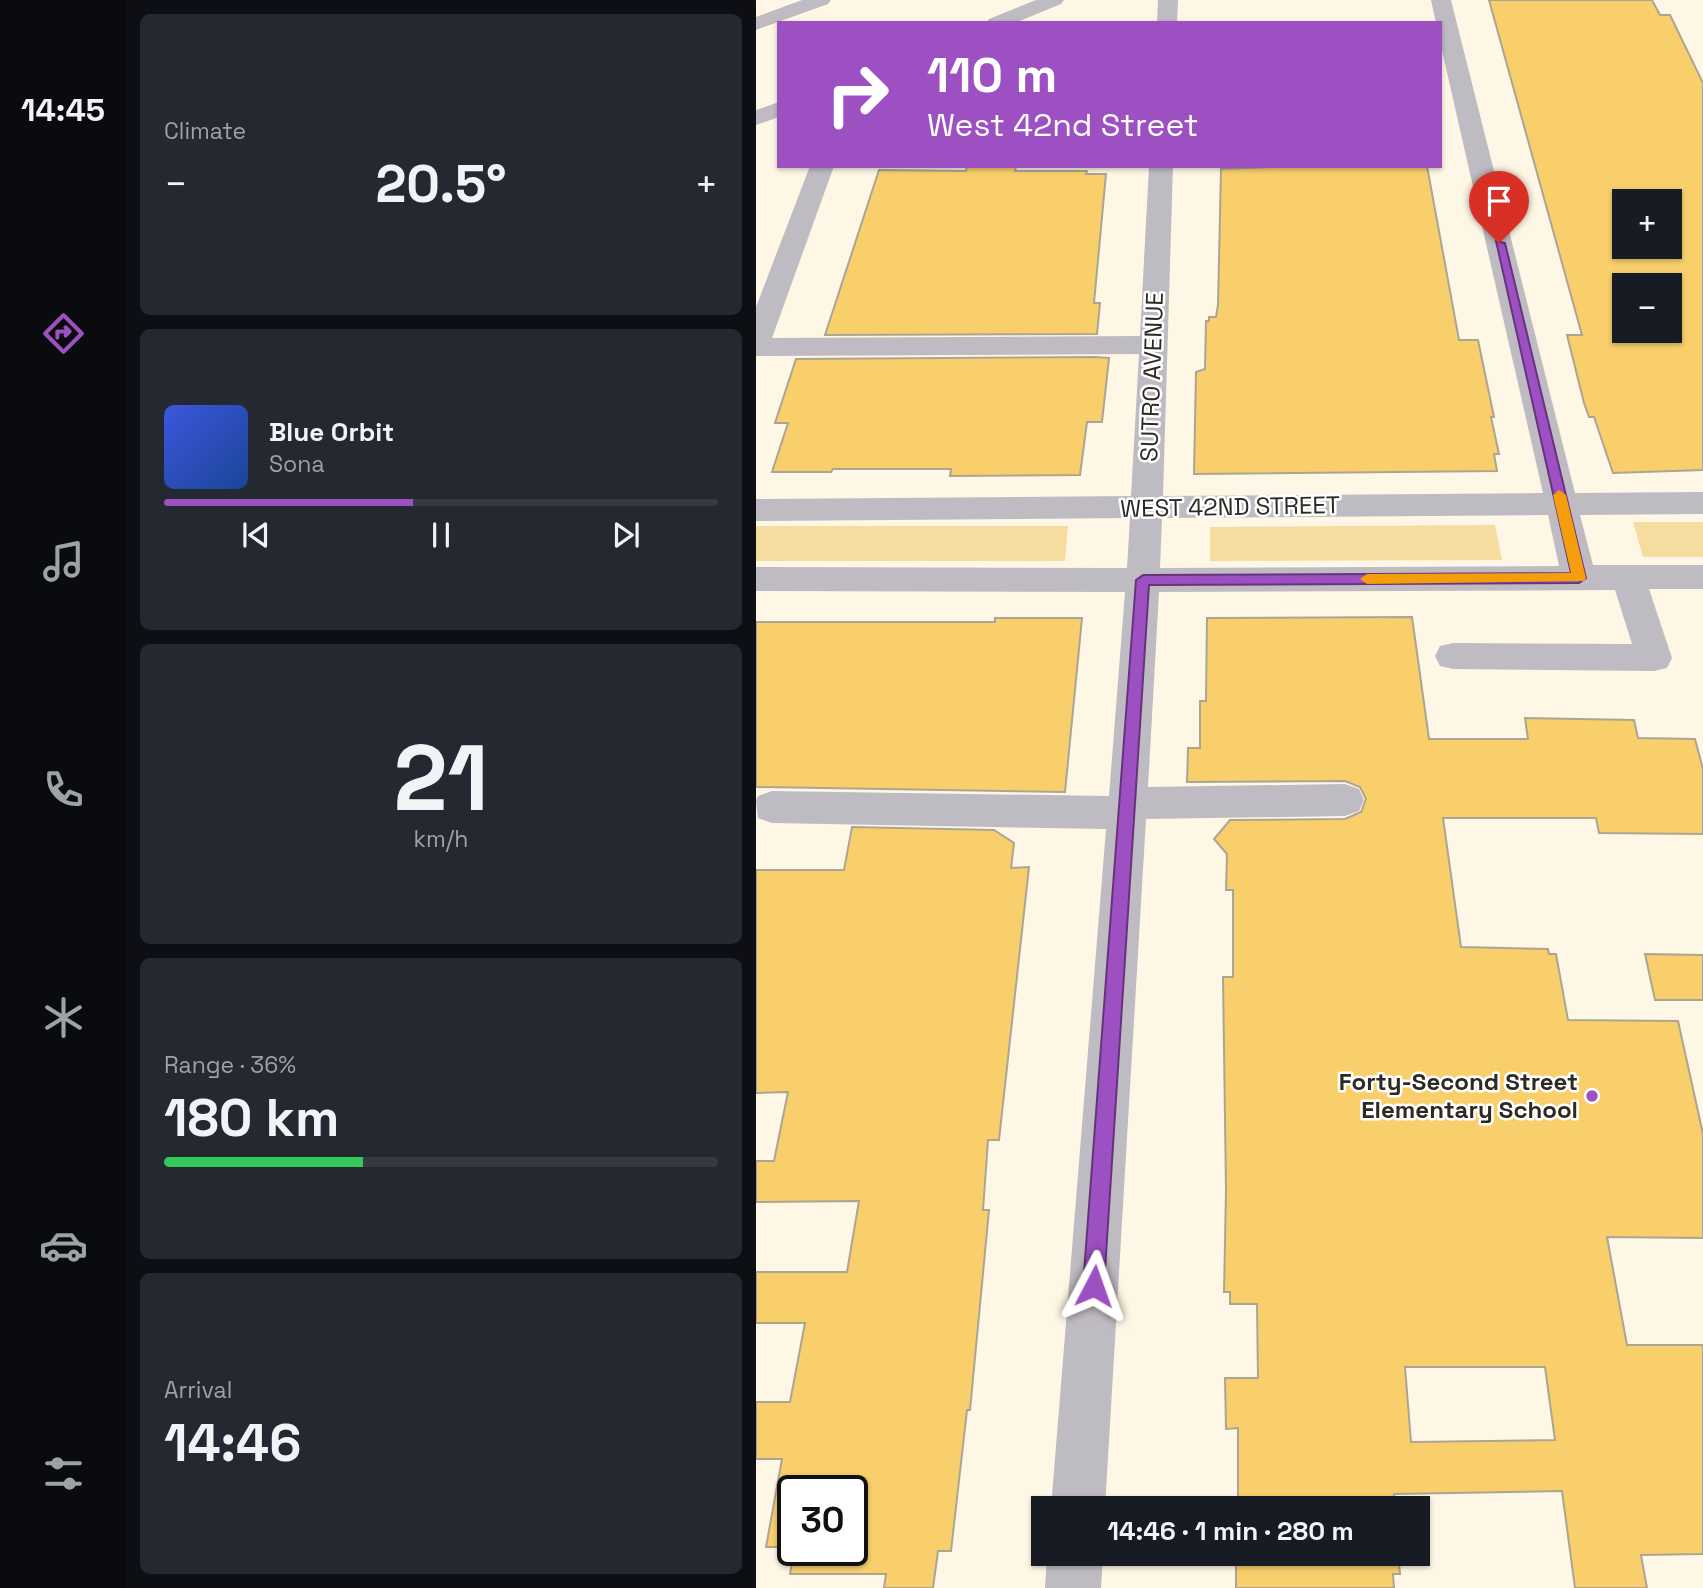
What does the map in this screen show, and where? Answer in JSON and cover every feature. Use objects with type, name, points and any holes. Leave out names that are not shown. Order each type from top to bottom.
[{"type":"street","points":[[756,24],[821,0]]},
{"type":"street","points":[[1001,21],[1054,0]]},
{"type":"street","points":[[1167,21],[1168,0]]},
{"type":"street","points":[[1441,0],[1579,578]]},
{"type":"street","points":[[756,118],[777,110]]},
{"type":"street","points":[[821,168],[756,346],[1154,345]]},
{"type":"street","name":"SUTRO AVENUE","points":[[1079,1496],[1143,580],[1161,168]]},
{"type":"street","name":"WEST 42ND STREET","points":[[756,510],[1703,503]]},
{"type":"street","points":[[756,579],[1703,577]]},
{"type":"street","points":[[1452,656],[1654,658],[1628,578]]},
{"type":"street","points":[[772,807],[1127,808],[1345,800]]},
{"type":"street","points":[[1073,1588],[1074,1566]]},
{"type":"shaded area","points":[[1633,522],[1703,522],[1703,557],[1643,557]]},
{"type":"shaded area","points":[[1495,525],[1502,560],[1210,561],[1210,527]]},
{"type":"shaded area","points":[[756,526],[1068,526],[1065,561],[756,561]]},
{"type":"building","points":[[1489,0],[1652,0],[1660,15],[1670,15],[1703,83],[1703,470],[1613,473],[1594,417],[1589,417],[1584,403],[1567,335],[1582,335]]},
{"type":"building","points":[[967,168],[1016,168],[1015,171],[1087,171],[1086,174],[1106,174],[1094,303],[1100,303],[1097,334],[825,335],[879,170],[966,171]]},
{"type":"building","points":[[1427,168],[1459,340],[1478,340],[1494,417],[1491,417],[1499,454],[1494,454],[1497,471],[1194,474],[1196,372],[1205,369],[1206,321],[1209,321],[1209,317],[1216,317],[1218,305],[1221,169]]},
{"type":"building","points":[[1109,358],[1102,422],[1087,422],[1080,475],[950,476],[951,469],[772,472],[788,423],[775,423],[796,359]]},
{"type":"building","points":[[1412,617],[1429,739],[1528,739],[1525,718],[1634,720],[1638,738],[1695,739],[1703,769],[1703,834],[1599,833],[1596,818],[1443,818],[1461,947],[1548,949],[1549,954],[1556,954],[1568,1020],[1678,1021],[1703,1134],[1703,1238],[1607,1237],[1627,1345],[1703,1345],[1703,1554],[1641,1555],[1647,1588],[1575,1588],[1562,1491],[1394,1496],[1238,1496],[1238,1428],[1226,1429],[1225,1378],[1258,1378],[1257,1304],[1230,1304],[1230,1292],[1224,1292],[1226,1190],[1223,977],[1233,977],[1233,890],[1226,890],[1227,854],[1214,839],[1230,820],[1345,819],[1361,812],[1366,799],[1360,787],[1345,781],[1187,782],[1188,748],[1200,748],[1200,701],[1206,701],[1207,618]],"holes":[[[1405,1367],[1545,1367],[1555,1440],[1411,1442]]]},
{"type":"building","points":[[995,618],[1082,618],[1065,792],[756,787],[756,622],[995,622]]},
{"type":"building","points":[[852,827],[994,830],[1014,843],[1011,868],[1029,867],[999,1140],[988,1140],[983,1210],[989,1210],[970,1410],[967,1410],[951,1551],[938,1551],[933,1588],[884,1588],[886,1574],[790,1574],[791,1566],[868,1566],[868,1475],[779,1475],[782,1459],[756,1459],[756,1402],[790,1402],[805,1323],[756,1323],[756,1272],[847,1272],[859,1201],[756,1202],[756,1161],[774,1161],[788,1092],[756,1093],[756,870],[844,870]]},
{"type":"building","points":[[1645,954],[1703,955],[1703,1000],[1655,1000]]},
{"type":"building","points":[[777,1486],[777,1547],[766,1547]]},
{"type":"building","points":[[1236,1566],[1399,1566],[1400,1574],[1393,1574],[1394,1588],[1236,1588]]},
{"type":"slow traffic","points":[[1367,579],[1579,578],[1559,495]]},
{"type":"place","name":"Forty-Second Street Elementary School","points":[[1592,1096]]},
{"type":"route","points":[[1094,1286],[1143,580],[1579,578],[1499,243]]}]
